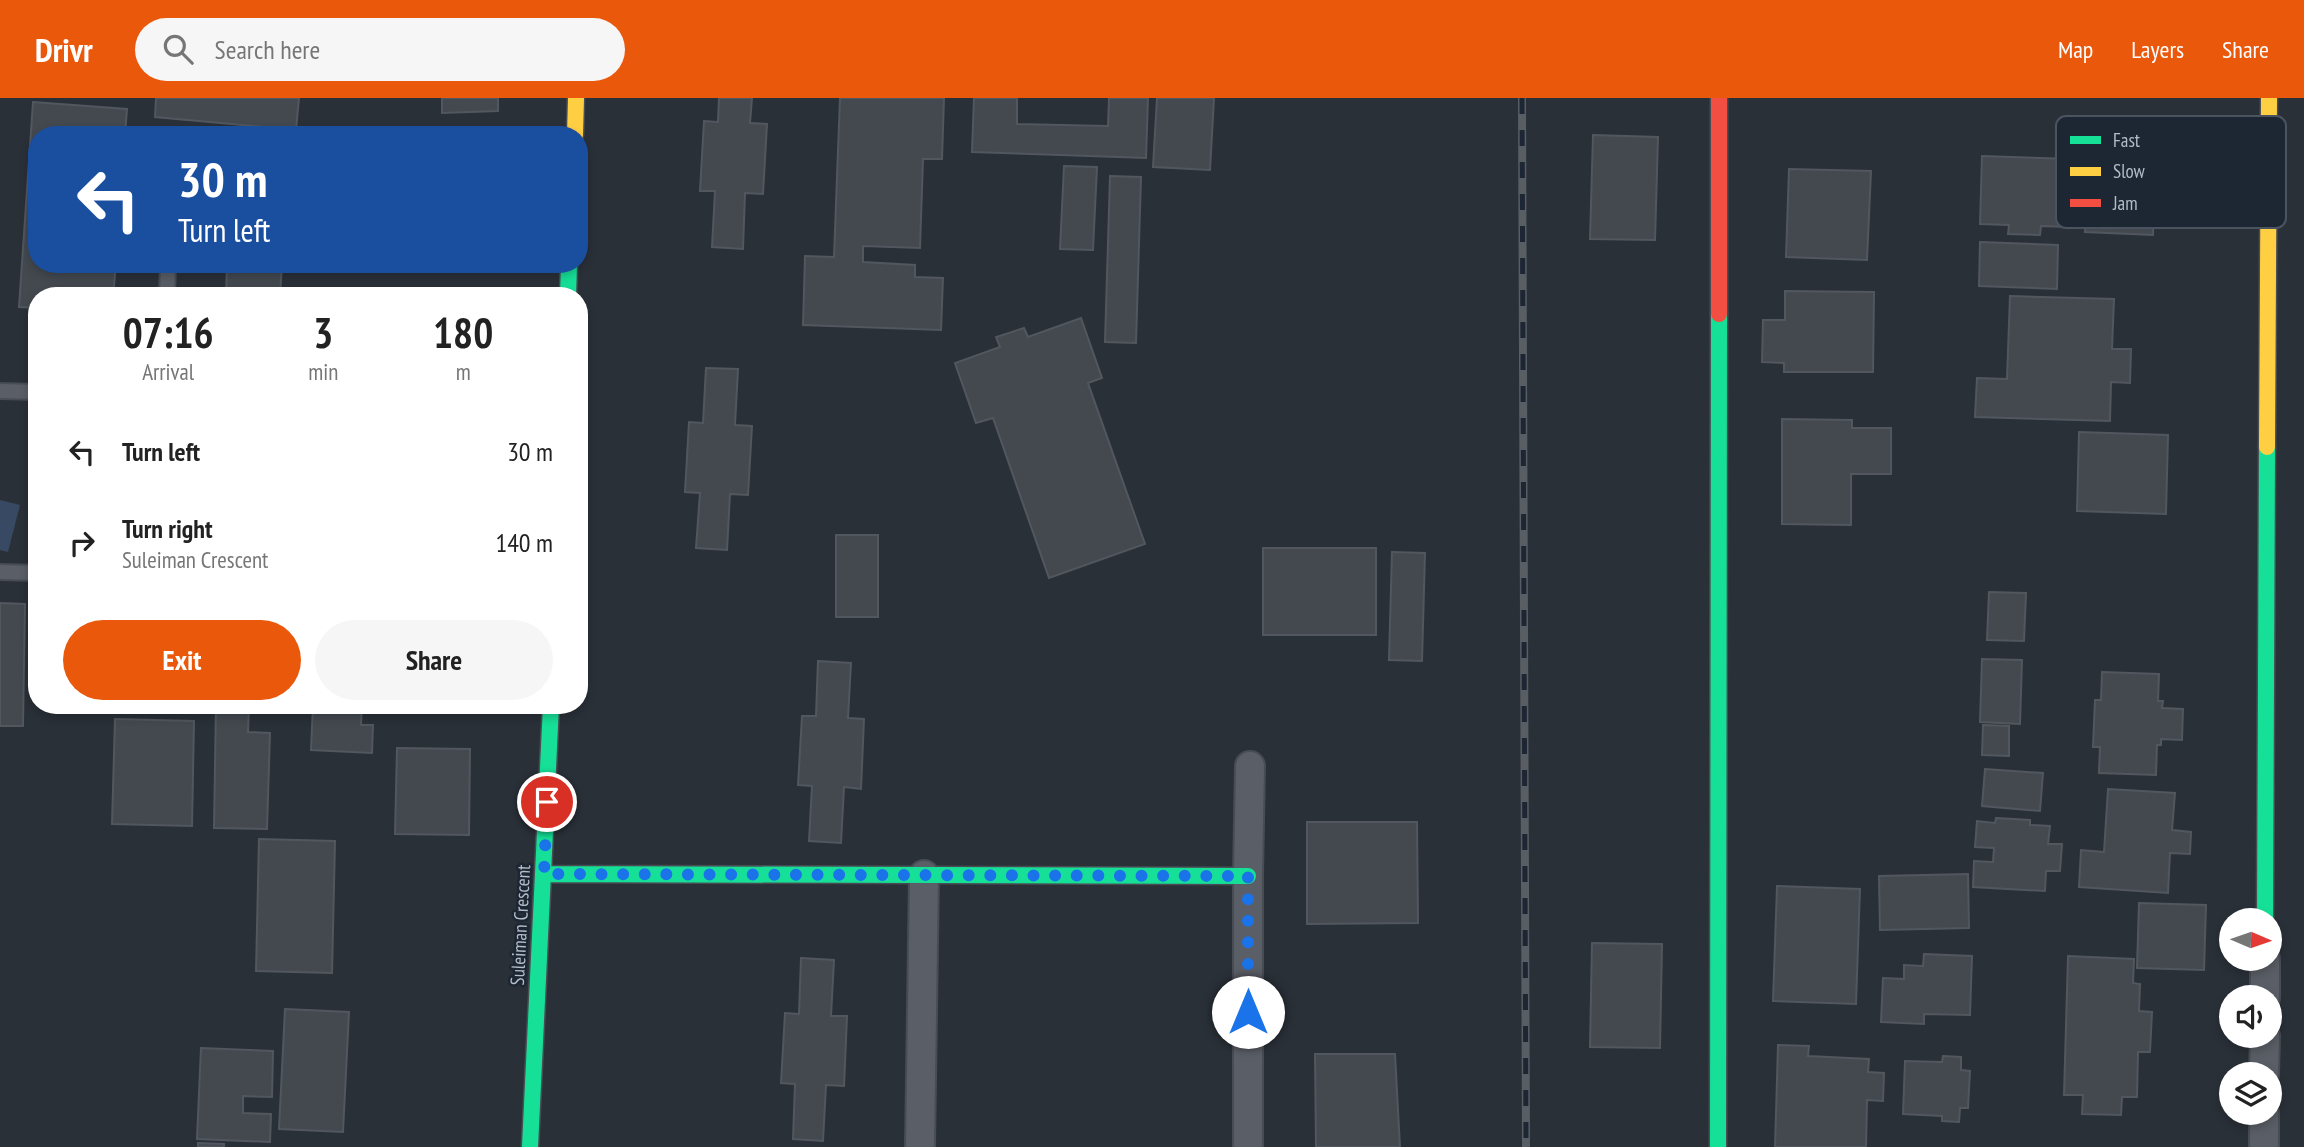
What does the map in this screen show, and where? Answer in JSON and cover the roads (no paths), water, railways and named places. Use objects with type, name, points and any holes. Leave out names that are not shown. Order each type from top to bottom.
[{"type":"street","points":[[575,126],[576,98]]},
{"type":"street","points":[[1718,1147],[1719,98]]},
{"type":"street","points":[[2269,98],[2269,116]]},
{"type":"street","points":[[2265,908],[2268,228]]},
{"type":"street","name":"Suleiman Crescent","points":[[530,1147],[551,714]]},
{"type":"street","points":[[1248,1147],[1250,766]]},
{"type":"street","points":[[544,874],[1248,876]]},
{"type":"street","points":[[920,1147],[923,875]]},
{"type":"street","points":[[2264,1125],[2264,1147]]},
{"type":"lane","points":[[0,391],[28,392]]},
{"type":"lane","points":[[0,572],[28,573]]},
{"type":"water","points":[[0,500],[20,505],[8,552],[0,550]]},
{"type":"railway","points":[[1522,98],[1526,1147]]}]
